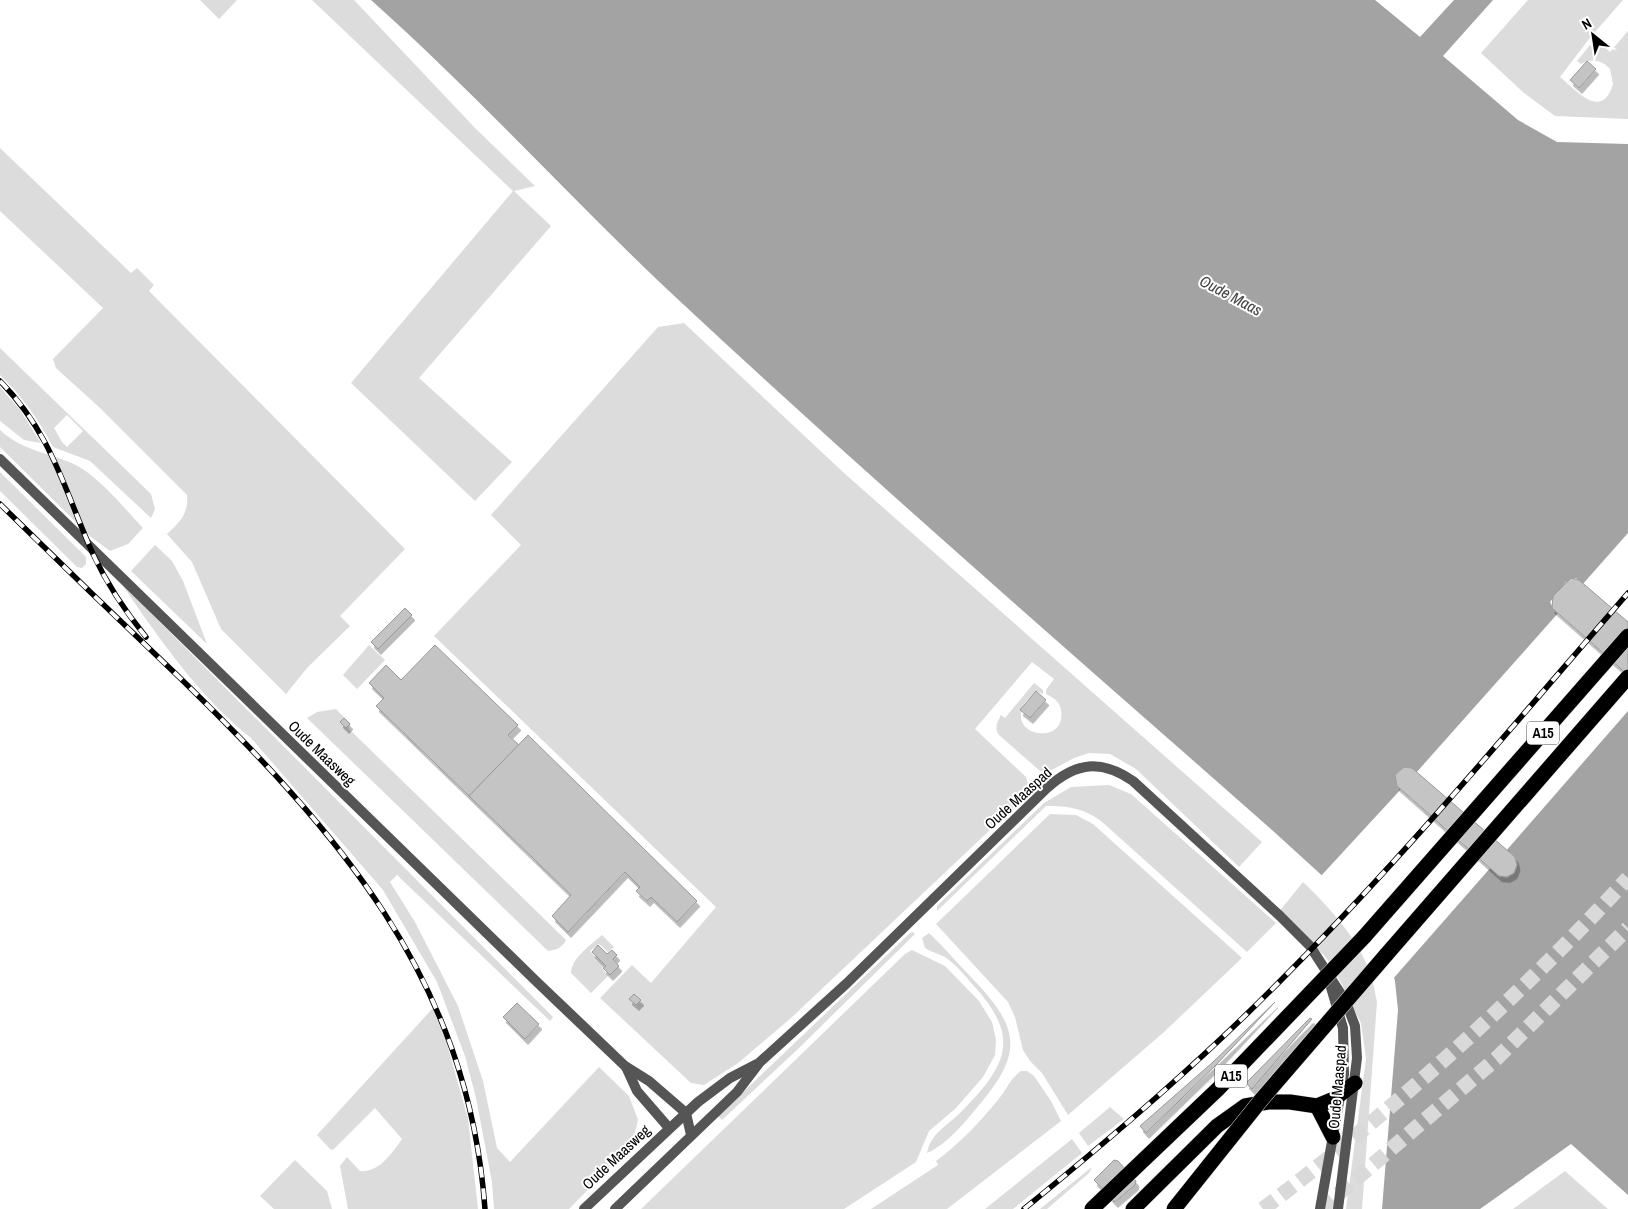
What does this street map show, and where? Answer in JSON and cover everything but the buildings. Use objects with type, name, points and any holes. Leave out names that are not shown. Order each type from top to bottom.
[{"type":"highway","name":"A15","points":[[1092,1209],[1218,1089],[1306,999],[1458,831],[1628,636]]},
{"type":"highway","name":"A15","points":[[1174,1209],[1298,1056],[1628,677]]},
{"type":"highway","points":[[1333,1137],[1317,1106],[1355,1084]]},
{"type":"highway","name":"A15","points":[[1133,1209],[1217,1126],[1245,1106],[1268,1102],[1290,1102],[1317,1106]]},
{"type":"street","name":"Oude Maasweg","points":[[0,459],[625,1066],[649,1082],[686,1113],[584,1209]]},
{"type":"street","name":"Oude Maaspad","points":[[691,1135],[737,1092],[760,1062],[846,984],[1047,788],[1081,767],[1115,769],[1133,781],[1310,946],[1346,1002],[1355,1026],[1357,1058],[1338,1209]]},
{"type":"street","name":"Oude Maaspad","points":[[1320,1209],[1344,1074],[1343,1028],[1327,974]]},
{"type":"street","name":"Oude Maaspad","points":[[686,1113],[730,1078],[760,1062]]},
{"type":"street","name":"Oude Maasweg","points":[[625,1066],[637,1091],[669,1128]]},
{"type":"street","points":[[686,1113],[691,1135]]},
{"type":"street","points":[[669,1128],[691,1135]]},
{"type":"street","points":[[615,1209],[691,1135]]},
{"type":"shaded area","points":[[200,0],[237,0],[219,19]]},
{"type":"shaded area","points":[[312,0],[354,0],[476,129],[535,186],[514,191],[551,226],[419,378],[512,462],[475,501],[351,383],[513,191]]},
{"type":"shaded area","points":[[1528,0],[1623,0],[1589,39],[1560,77],[1580,95],[1595,102],[1602,101],[1608,95],[1613,84],[1610,69],[1596,61],[1581,64],[1577,61],[1590,45],[1596,49],[1601,44],[1610,52],[1628,31],[1628,119],[1555,116],[1524,93],[1481,53]]},
{"type":"shaded area","points":[[0,148],[131,273],[137,268],[154,285],[149,291],[405,549],[340,616],[350,626],[308,667],[286,694],[221,629],[192,562],[167,534],[183,517],[187,507],[187,495],[100,408],[56,368],[53,359],[103,308],[0,211]]},
{"type":"shaded area","points":[[684,323],[844,473],[1262,842],[1239,867],[1136,769],[1110,754],[1089,753],[1074,758],[1050,771],[1040,771],[999,735],[996,727],[1001,715],[1005,718],[1034,683],[1043,690],[1043,694],[1036,691],[1024,704],[1021,717],[1024,725],[1030,731],[1048,733],[1056,729],[1061,721],[1061,710],[1058,702],[1046,694],[1046,690],[1054,679],[1032,662],[975,729],[1026,777],[1029,788],[1026,796],[790,1019],[738,1063],[704,1085],[691,1083],[600,998],[632,965],[651,983],[716,907],[434,636],[521,545],[491,515],[658,327]]},
{"type":"shaded area","points":[[0,348],[151,494],[155,509],[151,518],[90,461],[53,447],[30,409],[0,375]],"holes":[[[67,415],[83,431],[67,447],[54,428]]]},
{"type":"shaded area","points":[[0,387],[20,410],[41,443],[24,440],[0,421]]},
{"type":"shaded area","points":[[0,430],[18,443],[76,465],[85,471],[111,494],[143,528],[128,544],[110,551],[91,537],[0,447]]},
{"type":"shaded area","points":[[0,472],[86,557],[86,564],[82,568],[77,567],[0,491]]},
{"type":"shaded area","points":[[155,545],[172,561],[183,581],[207,644],[131,571]]},
{"type":"shaded area","points":[[121,583],[553,1017],[550,1021],[397,875],[390,882],[415,922],[458,1006],[483,1081],[497,1148],[510,1162],[599,1067],[629,1096],[638,1120],[632,1145],[569,1209],[494,1209],[492,1182],[476,1098],[465,1056],[437,982],[383,890],[251,738],[197,686],[149,624]]},
{"type":"shaded area","points":[[369,645],[385,660],[357,689],[343,675]]},
{"type":"shaded area","points":[[336,709],[351,724],[348,728],[566,940],[561,947],[548,951],[307,718],[317,712]]},
{"type":"shaded area","points":[[1109,785],[1131,794],[1276,923],[1247,952],[1101,821],[1088,813],[1068,807],[1046,806],[937,911],[937,906],[1044,803],[1071,787]]},
{"type":"shaded area","points":[[1050,814],[1076,815],[1093,824],[1242,958],[1164,1032],[1068,1115],[1042,1073],[1030,1061],[1023,1050],[1015,1017],[1008,1002],[936,924]]},
{"type":"shaded area","points":[[1303,882],[1333,913],[1352,937],[1371,976],[1377,1002],[1362,1209],[1346,1209],[1366,1059],[1361,1023],[1333,967],[1323,954],[1278,913]]},
{"type":"shaded area","points":[[913,932],[915,934],[799,1048],[722,1120],[718,1116],[910,933]]},
{"type":"shaded area","points":[[929,933],[998,1009],[1006,1024],[1010,1038],[1009,1053],[995,1085],[956,1132],[942,1144],[927,1153],[932,1140],[940,1130],[960,1113],[989,1081],[998,1066],[1003,1036],[998,1021],[988,1004],[964,975],[946,958],[925,948],[922,938]]},
{"type":"shaded area","points":[[602,935],[614,947],[608,952],[599,944],[590,951],[604,966],[602,968],[608,976],[591,993],[571,973],[572,967],[578,957]]},
{"type":"shaded area","points":[[912,950],[945,966],[979,1001],[992,1022],[996,1040],[995,1055],[983,1077],[956,1108],[929,1131],[916,1162],[844,1209],[641,1209],[905,954]]},
{"type":"shaded area","points":[[433,1008],[447,1044],[468,1119],[478,1209],[348,1209],[340,1166],[347,1157],[360,1171],[373,1169],[384,1161],[402,1139],[375,1108],[334,1149],[331,1150],[317,1135]]},
{"type":"shaded area","points":[[1021,1071],[1027,1071],[1034,1076],[1051,1101],[1061,1121],[947,1209],[871,1209],[938,1165],[936,1161],[953,1148],[976,1125],[1014,1077]]},
{"type":"shaded area","points":[[1110,1107],[1124,1119],[1088,1146],[1079,1133]]},
{"type":"shaded area","points":[[1072,1139],[1082,1153],[1013,1209],[985,1209]]},
{"type":"shaded area","points":[[295,1160],[327,1191],[332,1209],[274,1209],[260,1196]]},
{"type":"shaded area","points":[[1092,1167],[1089,1173],[1047,1209],[1040,1209]]},
{"type":"shaded area","points":[[1565,1171],[1608,1209],[1513,1209]]},
{"type":"water","name":"Oude Maas","points":[[371,0],[1375,0],[1420,37],[1454,0],[1493,0],[1443,56],[1518,120],[1557,142],[1628,144],[1628,622],[1576,578],[1566,582],[1550,602],[1554,610],[1628,675],[1628,1195],[1571,1144],[1480,1209],[1382,1209],[1398,1010],[1395,981],[1388,956],[1374,933],[1328,881],[1272,830],[902,504],[756,372],[644,267],[411,37]],"holes":[[[1404,767],[1412,768],[1515,857],[1516,865],[1513,872],[1507,876],[1499,875],[1397,786],[1395,775]]]},
{"type":"pier","points":[[1628,533],[1628,625],[1582,585]]},
{"type":"pier","points":[[1559,612],[1628,672],[1628,711],[1505,852],[1415,774]]},
{"type":"pier","points":[[1402,788],[1492,866],[1392,980],[1386,957],[1372,934],[1320,877]]},
{"type":"tunnel","points":[[1263,1209],[1359,1133],[1453,1052],[1543,967],[1628,878]]},
{"type":"tunnel","points":[[1321,1209],[1496,1059],[1628,928]]},
{"type":"railway","points":[[0,381],[18,401],[45,442],[98,565],[117,597],[146,637]]},
{"type":"railway","points":[[0,504],[178,676],[291,792],[341,852],[385,914],[422,979],[452,1050],[473,1126],[485,1209]]},
{"type":"railway","points":[[1024,1209],[1160,1094],[1258,1004],[1377,880],[1628,593]]}]
